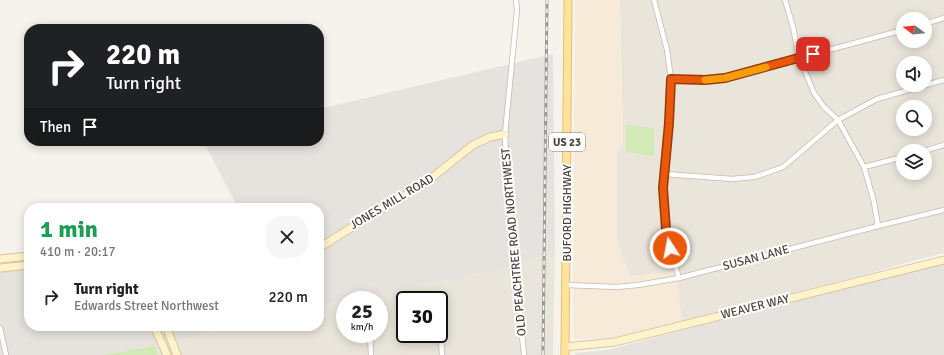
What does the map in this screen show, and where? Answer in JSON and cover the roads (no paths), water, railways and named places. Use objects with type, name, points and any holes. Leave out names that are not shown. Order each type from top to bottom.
[{"type":"main road","name":"BUFORD HIGHWAY","points":[[565,351],[568,0]]},
{"type":"street","name":"OLD PEACHTREE ROAD NORTHWEST","points":[[516,0],[517,10],[505,134],[507,193],[524,355]]},
{"type":"street","points":[[654,0],[667,50],[671,79],[663,188],[666,229],[679,278]]},
{"type":"street","points":[[785,0],[793,27],[799,57],[814,93],[824,107],[838,120],[864,168],[874,202],[878,226]]},
{"type":"street","points":[[932,22],[944,18]]},
{"type":"street","points":[[671,79],[705,80],[725,78],[896,32]]},
{"type":"street","points":[[665,174],[732,179],[754,177],[783,167],[838,120],[877,99],[944,80]]},
{"type":"street","name":"JONES MILL ROAD","points":[[324,245],[424,184],[473,145],[490,137],[505,134]]},
{"type":"street","points":[[932,149],[944,146]]},
{"type":"street","points":[[864,168],[896,159]]},
{"type":"street","name":"SUSAN LANE","points":[[566,285],[617,287],[679,278],[944,210]]},
{"type":"street","points":[[0,259],[24,257]]},
{"type":"street","name":"WEAVER WAY","points":[[565,351],[616,342],[944,260]]},
{"type":"street","points":[[0,268],[24,266]]},
{"type":"street","points":[[0,328],[6,355]]},
{"type":"street","points":[[156,331],[167,355]]},
{"type":"street","points":[[168,331],[178,355]]},
{"type":"street","points":[[370,343],[371,355]]},
{"type":"street","points":[[441,343],[442,355]]},
{"type":"railway","points":[[543,355],[547,0]]}]
